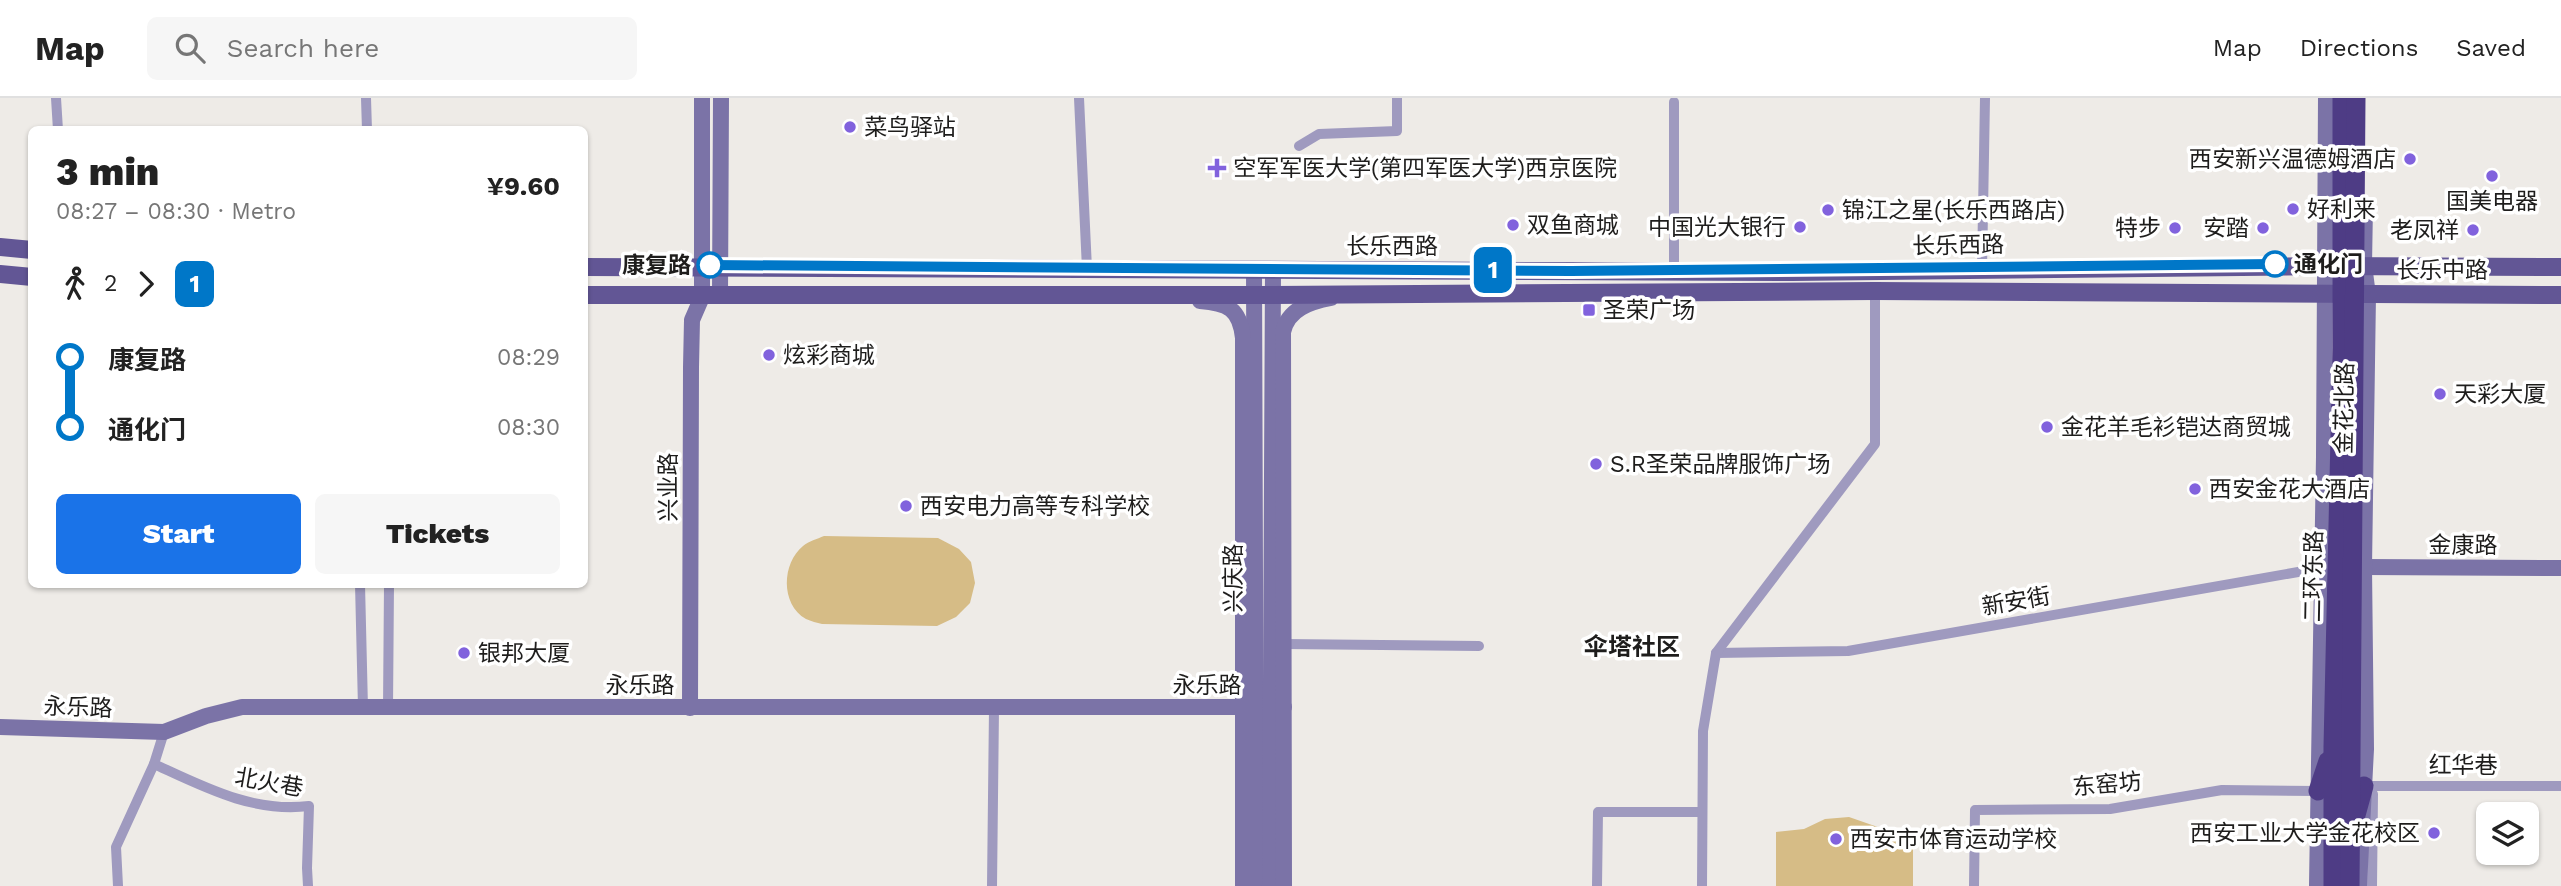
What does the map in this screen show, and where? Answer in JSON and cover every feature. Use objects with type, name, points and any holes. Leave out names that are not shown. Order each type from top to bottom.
[{"type":"highway","name":"二环东路","points":[[2342,98],[2341,744],[2350,833],[2350,886]]},
{"type":"highway","name":"二环东路","points":[[2333,886],[2341,744],[2356,282],[2356,98]]},
{"type":"highway","points":[[2318,791],[2341,744]]},
{"type":"highway","points":[[2350,833],[2364,786]]},
{"type":"main road","points":[[702,98],[711,268]]},
{"type":"main road","points":[[711,268],[721,98]]},
{"type":"main road","name":"金花北路","points":[[2317,886],[2326,98]]},
{"type":"main road","name":"金花北路","points":[[2360,886],[2364,786],[2368,295],[2364,265],[2365,98]]},
{"type":"main road","points":[[0,247],[28,250]]},
{"type":"main road","name":"长乐西路","points":[[588,267],[1674,271],[2325,265]]},
{"type":"main road","name":"长乐中路","points":[[2325,265],[2561,267]]},
{"type":"main road","name":"兴业路","points":[[690,708],[692,320],[711,296],[711,268]]},
{"type":"main road","name":"兴庆路","points":[[1254,269],[1254,355],[1270,886]]},
{"type":"main road","name":"兴庆路","points":[[1256,886],[1264,707],[1273,270]]},
{"type":"main road","points":[[0,274],[28,277]]},
{"type":"main road","name":"长乐西路","points":[[588,295],[1351,295],[1875,291],[2324,295]]},
{"type":"main road","points":[[1154,295],[1215,302],[1228,307],[1236,314],[1241,324],[1264,707],[1284,886]]},
{"type":"main road","points":[[1243,886],[1264,707],[1284,644],[1285,323],[1297,310],[1310,304],[1351,295]]},
{"type":"main road","name":"长乐中路","points":[[2324,295],[2561,295]]},
{"type":"main road","points":[[1243,382],[1254,355]]},
{"type":"main road","name":"金康路","points":[[2364,567],[2561,568]]},
{"type":"main road","name":"永乐路","points":[[0,727],[164,732],[206,716],[242,707],[1264,707]]},
{"type":"street","points":[[56,98],[58,126]]},
{"type":"street","points":[[366,98],[367,126]]},
{"type":"street","points":[[1079,98],[1087,269]]},
{"type":"street","points":[[1299,146],[1319,134],[1397,131],[1397,98]]},
{"type":"street","points":[[1982,270],[1985,98]]},
{"type":"street","points":[[1674,102],[1674,271]]},
{"type":"street","points":[[1702,886],[1703,731],[1716,653],[1875,444],[1875,291]]},
{"type":"street","name":"新安街","points":[[1716,653],[1848,651],[2321,568]]},
{"type":"street","points":[[359,588],[363,708]]},
{"type":"street","points":[[388,708],[389,588]]},
{"type":"street","points":[[1284,644],[1479,646]]},
{"type":"street","points":[[992,886],[994,708]]},
{"type":"street","points":[[118,886],[116,847],[154,764],[164,732]]},
{"type":"street","name":"北火巷","points":[[154,764],[233,799],[285,809],[309,806],[308,886]]},
{"type":"street","points":[[2364,786],[2373,794],[2372,886]]},
{"type":"street","name":"红华巷","points":[[2364,786],[2561,786]]},
{"type":"street","name":"东窑坊","points":[[1974,886],[1975,810],[2110,809],[2222,790],[2318,791]]},
{"type":"street","points":[[1597,886],[1598,812],[1702,812]]},
{"type":"shaded area","points":[[824,536],[938,538],[959,549],[971,562],[975,583],[970,603],[956,617],[937,626],[822,624],[806,619],[792,604],[788,594],[788,573],[796,553],[810,541]]},
{"type":"shaded area","points":[[1849,817],[1895,833],[1913,849],[1913,886],[1776,886],[1776,832],[1804,829],[1825,819]]},
{"type":"metro line","name":"1","points":[[710,265],[1571,271],[2275,264]]},
{"type":"place","name":"菜鸟驿站","points":[[850,127]]},
{"type":"place","name":"西安新兴温德姆酒店","points":[[2410,159]]},
{"type":"place","name":"空军军医大学(第四军医大学)西京医院","points":[[1217,168]]},
{"type":"place","name":"国美电器","points":[[2492,176]]},
{"type":"place","name":"好利来","points":[[2293,209]]},
{"type":"place","name":"锦江之星(长乐西路店)","points":[[1828,210]]},
{"type":"place","name":"双鱼商城","points":[[1513,225]]},
{"type":"place","name":"中国光大银行","points":[[1800,227]]},
{"type":"place","name":"特步","points":[[2175,228]]},
{"type":"place","name":"安踏","points":[[2263,228]]},
{"type":"place","name":"老凤祥","points":[[2473,230]]},
{"type":"place","name":"通化门","points":[[2275,264]]},
{"type":"place","name":"康复路","points":[[710,265]]},
{"type":"place","name":"圣荣广场","points":[[1589,310]]},
{"type":"place","name":"炫彩商城","points":[[769,355]]},
{"type":"place","name":"天彩大厦","points":[[2440,394]]},
{"type":"place","name":"金花羊毛衫铠达商贸城","points":[[2047,427]]},
{"type":"place","name":"S.R圣荣品牌服饰广场","points":[[1596,464]]},
{"type":"place","name":"西安金花大酒店","points":[[2195,489]]},
{"type":"place","name":"西安电力高等专科学校","points":[[906,506]]},
{"type":"place","name":"银邦大厦","points":[[464,653]]},
{"type":"place","name":"西安工业大学金花校区","points":[[2434,833]]},
{"type":"place","name":"西安市体育运动学校","points":[[1836,839]]},
{"type":"district","name":"伞塔社区","points":[[1632,647]]}]
